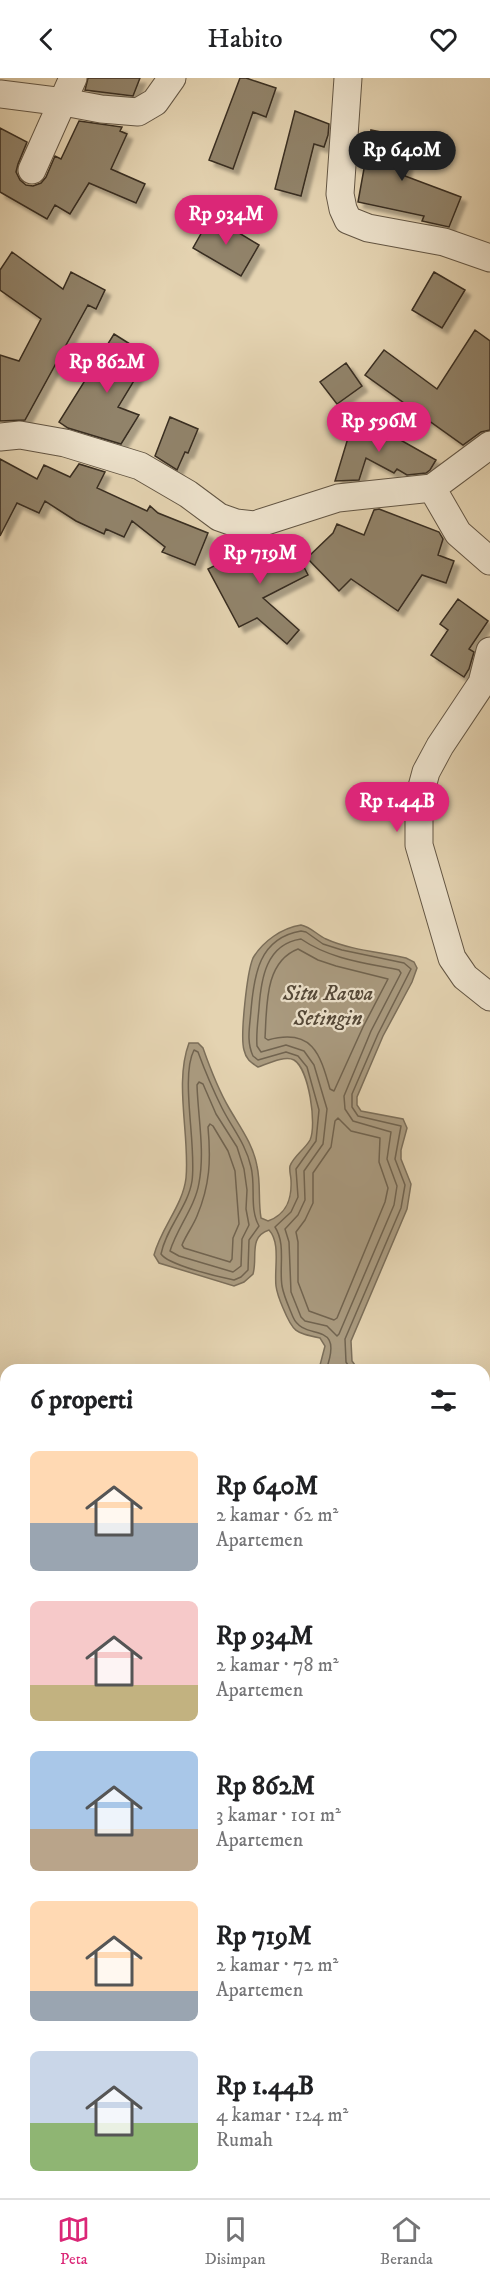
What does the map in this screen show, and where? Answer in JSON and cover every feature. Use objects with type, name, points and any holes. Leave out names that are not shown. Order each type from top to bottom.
[{"type":"street","points":[[0,94],[69,90],[101,109],[138,112],[155,102],[172,78]]},
{"type":"street","points":[[348,78],[340,194],[342,209],[348,220],[368,228],[444,242],[490,258]]},
{"type":"street","points":[[32,170],[69,90]]},
{"type":"street","points":[[0,437],[20,435],[65,443],[140,466],[188,494],[219,518],[254,525],[338,498],[432,488],[490,445]]},
{"type":"street","points":[[432,488],[458,533],[490,561]]},
{"type":"street","points":[[490,651],[482,683],[426,772],[419,798],[419,845],[452,958],[465,977],[490,997]]},
{"type":"water","name":"Situ Rawa Setingin","points":[[301,925],[308,927],[335,943],[406,958],[414,962],[417,968],[383,1036],[357,1097],[357,1105],[361,1111],[403,1119],[407,1128],[401,1159],[411,1184],[407,1209],[351,1341],[352,1361],[354,1364],[320,1364],[325,1346],[320,1338],[300,1333],[286,1316],[276,1286],[276,1249],[273,1235],[269,1230],[258,1237],[253,1274],[244,1282],[234,1286],[159,1263],[154,1255],[181,1198],[186,1178],[183,1075],[189,1043],[198,1043],[203,1048],[221,1093],[252,1150],[258,1173],[261,1218],[268,1221],[274,1218],[287,1205],[291,1187],[290,1166],[310,1140],[312,1133],[312,1110],[308,1085],[299,1065],[294,1060],[281,1059],[258,1067],[249,1060],[243,1043],[245,1004],[253,958],[262,946],[287,929]]},
{"type":"building","points":[[88,78],[140,78],[133,96],[85,90]]},
{"type":"building","points":[[240,78],[276,88],[266,117],[253,112],[233,169],[209,160]]},
{"type":"building","points":[[295,111],[329,124],[324,147],[314,144],[301,196],[275,189]]},
{"type":"building","points":[[79,121],[122,127],[120,131],[127,134],[111,169],[145,184],[136,203],[89,183],[70,214],[55,205],[47,219],[0,192],[0,128],[27,142],[16,172],[26,185],[33,186],[41,183],[46,177],[55,156],[61,159]]},
{"type":"building","points":[[371,130],[412,138],[405,176],[461,197],[449,227],[422,221],[424,216],[358,202]]},
{"type":"building","points":[[211,216],[259,245],[241,276],[193,248]]},
{"type":"building","points":[[12,252],[63,289],[71,272],[105,290],[96,309],[88,305],[25,420],[0,421],[0,355],[19,361],[41,319],[0,290],[0,270]]},
{"type":"building","points":[[434,272],[465,290],[442,328],[412,310]]},
{"type":"building","points":[[475,330],[490,341],[490,430],[481,432],[463,445],[365,375],[384,350],[437,389]]},
{"type":"building","points":[[114,334],[149,356],[118,407],[139,415],[121,444],[68,428],[59,422]]},
{"type":"building","points":[[346,363],[362,386],[337,404],[320,382]]},
{"type":"building","points":[[358,416],[436,460],[430,470],[426,473],[407,475],[397,469],[394,473],[366,458],[359,480],[335,481],[351,428]]},
{"type":"building","points":[[170,417],[198,429],[188,453],[185,452],[177,470],[155,456]]},
{"type":"building","points":[[0,459],[37,479],[44,465],[70,477],[79,464],[105,472],[97,488],[147,511],[150,506],[158,513],[208,533],[195,565],[162,552],[165,547],[132,521],[124,537],[106,529],[104,534],[76,521],[45,501],[39,513],[17,503],[0,536]]},
{"type":"building","points":[[379,509],[439,532],[443,539],[438,555],[454,561],[446,583],[422,575],[398,611],[351,579],[339,591],[307,558],[333,533],[337,524],[364,535],[374,510]]},
{"type":"building","points":[[289,538],[308,575],[263,598],[299,630],[287,644],[257,618],[239,627],[208,569],[237,554],[239,559],[266,543],[269,548]]},
{"type":"building","points":[[458,599],[488,621],[469,649],[474,652],[464,677],[431,655],[448,630],[440,624]]}]
